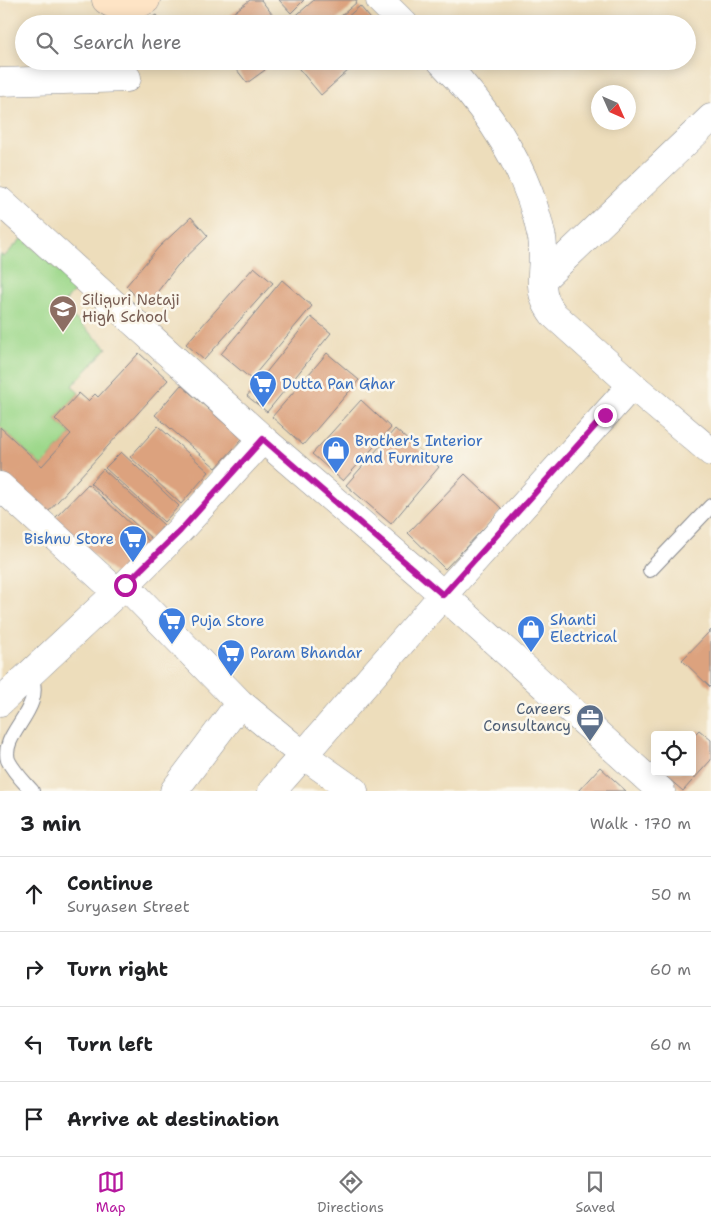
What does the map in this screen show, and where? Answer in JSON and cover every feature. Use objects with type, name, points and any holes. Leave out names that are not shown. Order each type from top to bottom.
[{"type":"street","points":[[106,0],[120,8],[135,6],[146,0]]},
{"type":"street","points":[[380,0],[395,15]]},
{"type":"street","points":[[450,70],[465,86],[498,130],[516,165],[538,216],[544,247],[542,285],[546,302],[554,315],[632,386],[711,452]]},
{"type":"street","points":[[0,82],[127,78]]},
{"type":"street","points":[[542,279],[711,118]]},
{"type":"street","points":[[0,201],[263,439],[443,595],[661,791]]},
{"type":"street","points":[[272,791],[443,595],[632,386]]},
{"type":"street","points":[[0,702],[180,531],[263,439]]},
{"type":"street","points":[[0,486],[121,588],[240,703],[303,754],[354,791]]},
{"type":"street","points":[[174,791],[240,703]]},
{"type":"lane","points":[[650,570],[711,506]]},
{"type":"lane","points":[[30,674],[34,682],[33,697],[8,743],[6,754],[9,762],[32,791]]},
{"type":"green space","points":[[22,238],[77,288],[61,306],[107,348],[72,386],[79,393],[55,419],[71,434],[42,466],[0,427],[0,254],[4,257]]},
{"type":"building","points":[[250,0],[261,0],[273,15],[230,15]]},
{"type":"building","points":[[279,0],[304,0],[291,13]]},
{"type":"building","points":[[314,0],[356,0],[357,2],[342,15],[297,15]]},
{"type":"building","points":[[360,6],[368,15],[350,15]]},
{"type":"building","points":[[237,70],[265,70],[247,83]]},
{"type":"building","points":[[300,70],[349,70],[321,95]]},
{"type":"building","points":[[191,217],[208,236],[177,266],[146,307],[126,286],[159,247]]},
{"type":"building","points":[[254,267],[273,283],[204,360],[186,344]]},
{"type":"building","points":[[282,280],[312,306],[251,379],[221,354]]},
{"type":"building","points":[[311,317],[331,333],[267,412],[247,396]]},
{"type":"building","points":[[139,353],[168,380],[48,512],[0,471],[0,427],[42,466],[71,434],[55,419],[79,393],[88,401],[95,394],[98,397]]},
{"type":"building","points":[[327,353],[359,380],[303,445],[272,417]]},
{"type":"building","points":[[181,385],[242,439],[216,468],[155,415]]},
{"type":"building","points":[[361,400],[391,428],[343,481],[312,454]]},
{"type":"building","points":[[158,426],[209,472],[181,504],[130,457]]},
{"type":"building","points":[[395,429],[439,467],[391,524],[346,485]]},
{"type":"building","points":[[121,452],[179,506],[164,522],[105,468]]},
{"type":"building","points":[[103,469],[164,525],[152,539],[90,483]]},
{"type":"building","points":[[465,474],[502,509],[445,569],[408,533]]},
{"type":"building","points":[[88,484],[152,544],[119,578],[55,518]]},
{"type":"building","points":[[711,630],[711,688],[682,660]]},
{"type":"building","points":[[699,730],[711,740],[711,760],[683,791],[666,776],[696,776],[696,733]]},
{"type":"building","points":[[600,767],[626,791],[578,791]]},
{"type":"place","name":"Siliguri Netaji High School","points":[[63,333]]},
{"type":"place","name":"Dutta Pan Ghar","points":[[263,408]]},
{"type":"place","name":"Brother's Interior and Furniture","points":[[336,474]]},
{"type":"place","name":"Bishnu Store","points":[[133,563]]},
{"type":"place","name":"Puja Store","points":[[172,645]]},
{"type":"place","name":"Shanti Electrical","points":[[531,653]]},
{"type":"place","name":"Param Bhandar","points":[[231,677]]},
{"type":"place","name":"Careers Consultancy","points":[[590,742]]},
{"type":"route","points":[[125,585],[180,531],[263,439],[443,595],[605,415]]}]
